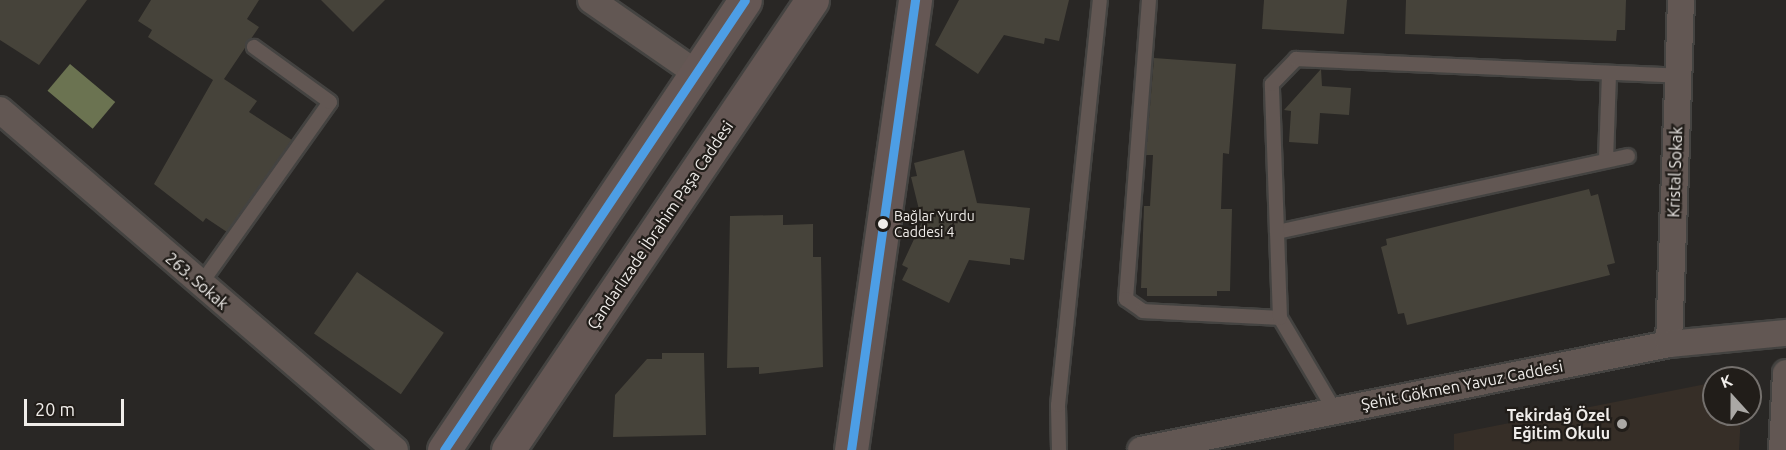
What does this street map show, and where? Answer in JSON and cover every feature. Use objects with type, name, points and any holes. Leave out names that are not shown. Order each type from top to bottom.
[{"type":"main road","points":[[444,450],[745,0]]},
{"type":"main road","name":"Çandarlızade İbrahim Paşa Caddesi","points":[[508,450],[812,0]]},
{"type":"main road","points":[[851,450],[915,0]]},
{"type":"street","points":[[591,0],[696,73]]},
{"type":"street","name":"Kristal Sokak","points":[[1669,344],[1681,0]]},
{"type":"street","name":"263. Sokak","points":[[0,110],[200,285],[395,450]]},
{"type":"street","name":"Şehit Gökmen Yavuz Caddesi","points":[[1141,450],[1183,447],[1335,411],[1669,344],[1786,333]]},
{"type":"street","points":[[1782,450],[1786,373]]},
{"type":"lane","points":[[1059,450],[1059,398],[1100,0]]},
{"type":"lane","points":[[1149,0],[1126,298],[1143,312],[1280,318]]},
{"type":"lane","points":[[200,285],[330,102],[254,47]]},
{"type":"lane","points":[[1335,411],[1280,318],[1272,84],[1296,59],[1679,76]]},
{"type":"lane","points":[[1606,160],[1609,73]]},
{"type":"lane","points":[[1277,232],[1628,156]]},
{"type":"shaded area","points":[[70,64],[115,102],[93,129],[48,91]]},
{"type":"shaded area","name":"Tekirdağ Özel Eğitim Okulu","points":[[1702,385],[1702,426],[1740,426],[1739,450],[1454,450],[1454,434]]},
{"type":"building","points":[[0,0],[87,0],[39,65],[0,40]]},
{"type":"building","points":[[151,0],[259,0],[247,19],[259,27],[224,79],[257,101],[249,112],[292,140],[227,232],[206,218],[203,222],[154,184],[213,80],[148,37],[152,30],[138,21]]},
{"type":"building","points":[[321,0],[385,0],[353,32]]},
{"type":"building","points":[[959,0],[1069,0],[1059,41],[1045,38],[1044,44],[1004,35],[978,74],[935,45]]},
{"type":"building","points":[[1264,0],[1347,0],[1344,34],[1262,29]]},
{"type":"building","points":[[1406,0],[1626,0],[1625,30],[1617,30],[1616,41],[1405,34]]},
{"type":"building","points":[[1154,58],[1236,64],[1229,154],[1223,153],[1221,209],[1232,209],[1230,291],[1217,291],[1217,296],[1147,296],[1147,288],[1141,288],[1144,206],[1150,206],[1153,155],[1146,155]]},
{"type":"building","points":[[1321,69],[1322,86],[1351,88],[1349,115],[1320,113],[1318,144],[1289,142],[1291,111],[1284,110]]},
{"type":"building","points":[[964,150],[977,203],[1030,208],[1024,260],[1010,258],[1010,265],[969,260],[949,303],[902,280],[908,268],[902,265],[922,222],[911,177],[917,176],[914,163]]},
{"type":"building","points":[[1589,189],[1591,196],[1598,194],[1615,263],[1607,265],[1610,275],[1407,325],[1404,313],[1398,314],[1381,247],[1387,245],[1386,239]]},
{"type":"building","points":[[783,215],[783,225],[813,224],[813,257],[821,257],[823,367],[759,374],[759,367],[727,368],[730,216]]},
{"type":"building","points":[[357,272],[444,333],[401,394],[314,333]]},
{"type":"building","points":[[662,353],[704,353],[706,435],[613,437],[615,395],[647,359],[662,359]]},
{"type":"transit line","points":[[444,450],[745,0]]},
{"type":"transit line","points":[[851,450],[915,0]]},
{"type":"place","name":"Bağlar Yurdu Caddesi 4","points":[[883,224]]},
{"type":"place","name":"Tekirdağ Özel Eğitim Okulu","points":[[1622,424]]}]
